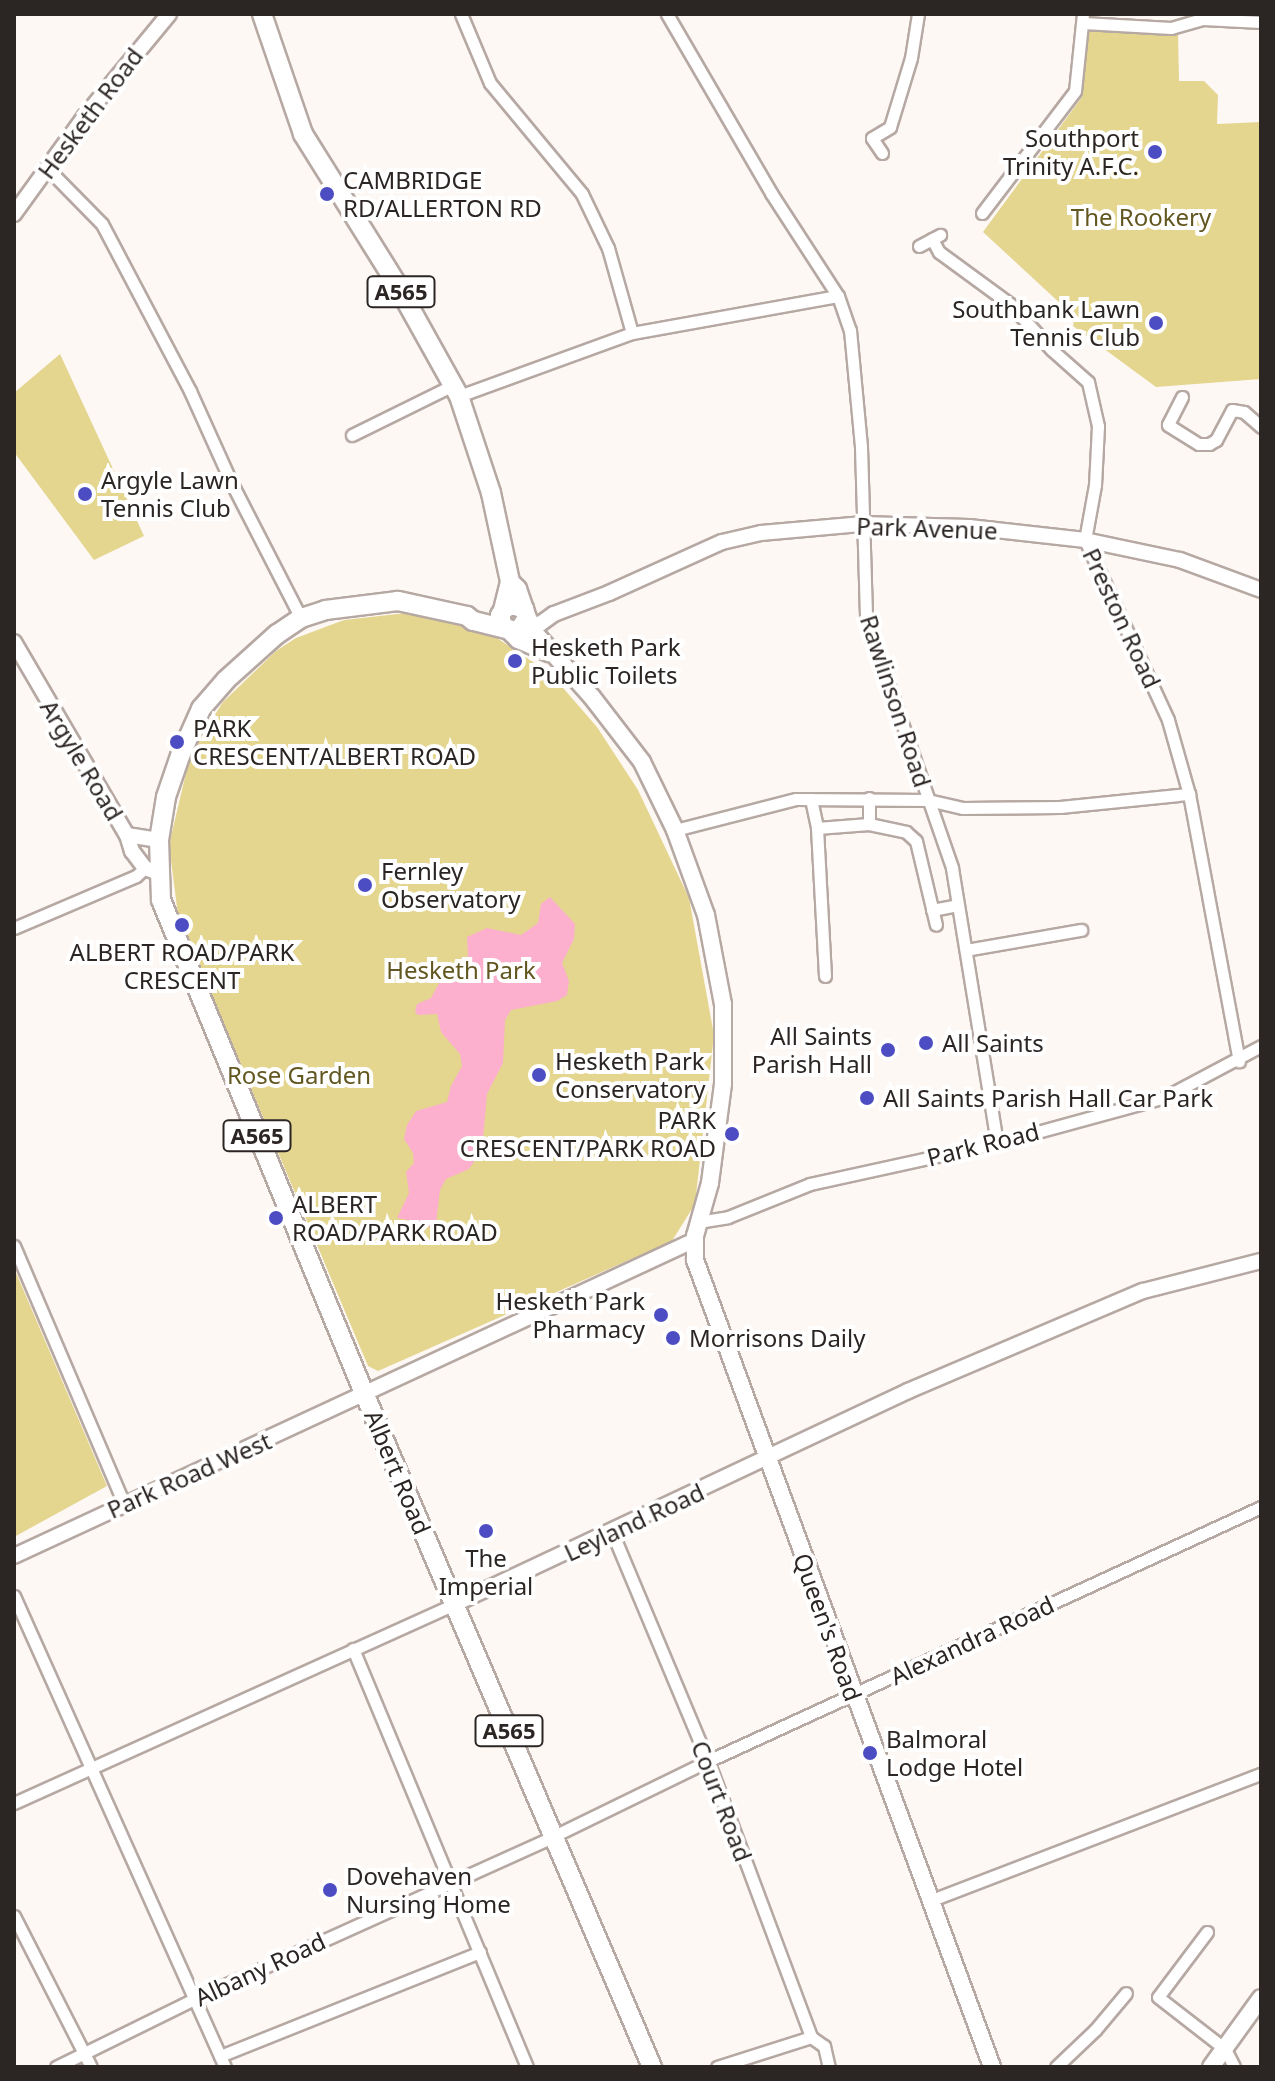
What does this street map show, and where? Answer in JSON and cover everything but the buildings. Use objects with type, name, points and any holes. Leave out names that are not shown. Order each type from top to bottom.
[{"type":"highway","name":"A565","points":[[152,870],[166,797],[201,709],[252,655],[301,618],[361,604],[398,601],[467,616],[473,621],[515,618],[491,493],[455,391],[396,283],[303,134],[262,14]]},
{"type":"highway","name":"Albert Road","points":[[152,870],[168,924],[652,2067]]},
{"type":"main road","name":"Queen's Road","points":[[515,618],[543,640],[549,653],[592,697],[642,762],[675,830],[706,915],[723,1004],[723,1084],[710,1183],[695,1240],[698,1272],[992,2067]]},
{"type":"main road","points":[[1211,2067],[1261,1998]]},
{"type":"street","name":"Hesketh Road","points":[[14,214],[169,14]]},
{"type":"street","points":[[461,14],[490,83],[582,194],[608,248],[632,333]]},
{"type":"street","name":"Rawlinson Road","points":[[667,14],[771,193],[838,296],[850,330],[861,447],[866,619],[952,868],[997,1143]]},
{"type":"street","points":[[882,153],[872,138],[890,127],[911,58],[918,14]]},
{"type":"street","points":[[982,213],[1075,91],[1083,18],[1171,28],[1203,19],[1261,22]]},
{"type":"street","points":[[47,168],[102,224],[190,391],[231,482],[301,618]]},
{"type":"street","name":"Preston Road","points":[[919,246],[936,237],[939,252],[1010,304],[1052,350],[1088,382],[1098,426],[1095,485],[1085,540],[1168,720],[1189,794],[1239,1061]]},
{"type":"street","points":[[352,435],[455,391],[632,333],[838,296]]},
{"type":"street","points":[[1182,397],[1168,425],[1199,444],[1216,440],[1232,410],[1244,412],[1261,427]]},
{"type":"street","name":"Park Avenue","points":[[515,618],[554,614],[722,542],[761,533],[861,524],[969,527],[1085,540],[1180,560],[1261,590]]},
{"type":"street","name":"Argyle Road","points":[[14,642],[127,835],[132,851],[152,870]]},
{"type":"street","points":[[675,830],[796,799],[928,800],[963,808],[1060,807],[1189,794]]},
{"type":"street","points":[[869,798],[869,824]]},
{"type":"street","points":[[811,799],[817,828],[825,976]]},
{"type":"street","points":[[817,828],[869,824],[893,827],[916,841],[936,925]]},
{"type":"street","name":"Argyle Road","points":[[127,835],[159,840]]},
{"type":"street","points":[[14,928],[152,870]]},
{"type":"street","points":[[932,910],[958,905]]},
{"type":"street","points":[[966,950],[1081,930]]},
{"type":"street","name":"Park Road","points":[[698,1222],[728,1217],[810,1184],[997,1143],[1163,1098],[1239,1061],[1261,1046]]},
{"type":"street","points":[[365,1395],[695,1240]]},
{"type":"street","points":[[14,1246],[124,1504]]},
{"type":"street","name":"Leyland Road","points":[[14,1803],[612,1532],[908,1391],[1143,1291],[1261,1261]]},
{"type":"street","name":"Park Road West","points":[[14,1556],[365,1395]]},
{"type":"street","name":"Alexandra Road","points":[[554,1836],[708,1761],[1261,1507]]},
{"type":"street","name":"Court Road","points":[[612,1532],[708,1761],[811,2037],[824,2046],[829,2067]]},
{"type":"street","points":[[14,1596],[222,2062],[480,1952]]},
{"type":"street","points":[[353,1649],[527,2067]]},
{"type":"street","points":[[932,1900],[1261,1774]]},
{"type":"street","name":"Albany Road","points":[[56,2067],[196,1998],[554,1836]]},
{"type":"street","points":[[14,1916],[91,2067]]},
{"type":"street","points":[[1207,1932],[1158,1997],[1225,2049],[1234,2067]]},
{"type":"street","points":[[1056,2067],[1095,2030],[1126,1993]]},
{"type":"street","points":[[717,2067],[811,2037]]},
{"type":"green space","name":"The Rookery","points":[[1088,31],[1178,33],[1179,81],[1204,81],[1218,95],[1217,124],[1261,122],[1261,379],[1156,387],[1073,326],[1075,317],[983,232],[1082,97]]},
{"type":"green space","name":"Argyle Lawn Tennis Club","points":[[60,354],[144,536],[94,560],[14,452],[14,393]]},
{"type":"green space","name":"Hesketh Park","points":[[406,613],[454,621],[491,634],[551,674],[597,727],[638,790],[689,898],[714,1035],[695,1204],[672,1241],[378,1371],[368,1366],[178,915],[169,845],[191,752],[223,702],[276,651],[296,638],[344,620]]},
{"type":"green space","points":[[14,1268],[107,1486],[14,1537]]},
{"type":"shaded area","points":[[550,897],[575,924],[574,939],[562,963],[569,981],[567,995],[557,1001],[511,1010],[505,1020],[503,1063],[487,1094],[482,1150],[469,1169],[446,1179],[440,1190],[435,1232],[424,1223],[397,1218],[409,1193],[406,1172],[414,1163],[413,1153],[404,1139],[407,1125],[416,1111],[447,1102],[451,1086],[462,1066],[460,1054],[441,1032],[437,1014],[418,1015],[415,1012],[417,1004],[431,998],[444,974],[468,958],[467,937],[487,928],[521,935],[538,923],[541,904]]},
{"type":"place","name":"Southport Trinity A.F.C.","points":[[1155,152]]},
{"type":"place","name":"CAMBRIDGE RD/ALLERTON RD","points":[[327,194]]},
{"type":"place","name":"Southbank Lawn Tennis Club","points":[[1156,323]]},
{"type":"place","name":"Argyle Lawn Tennis Club","points":[[85,494]]},
{"type":"place","name":"Hesketh Park Public Toilets","points":[[515,661]]},
{"type":"place","name":"PARK CRESCENT/ALBERT ROAD","points":[[177,742]]},
{"type":"place","name":"Fernley Observatory","points":[[365,885]]},
{"type":"place","name":"ALBERT ROAD/PARK CRESCENT","points":[[182,925]]},
{"type":"place","name":"All Saints","points":[[926,1043]]},
{"type":"place","name":"All Saints Parish Hall","points":[[888,1050]]},
{"type":"place","name":"Hesketh Park Conservatory","points":[[539,1075]]},
{"type":"place","name":"All Saints Parish Hall Car Park","points":[[867,1098]]},
{"type":"place","name":"PARK CRESCENT/PARK ROAD","points":[[732,1134]]},
{"type":"place","name":"ALBERT ROAD/PARK ROAD","points":[[276,1218]]},
{"type":"place","name":"Hesketh Park Pharmacy","points":[[661,1315]]},
{"type":"place","name":"Morrisons Daily","points":[[673,1338]]},
{"type":"place","name":"The Imperial","points":[[486,1531]]},
{"type":"place","name":"Balmoral Lodge Hotel","points":[[870,1753]]},
{"type":"place","name":"Dovehaven Nursing Home","points":[[330,1890]]},
{"type":"park label","name":"Rose Garden","points":[[299,1075]]}]
